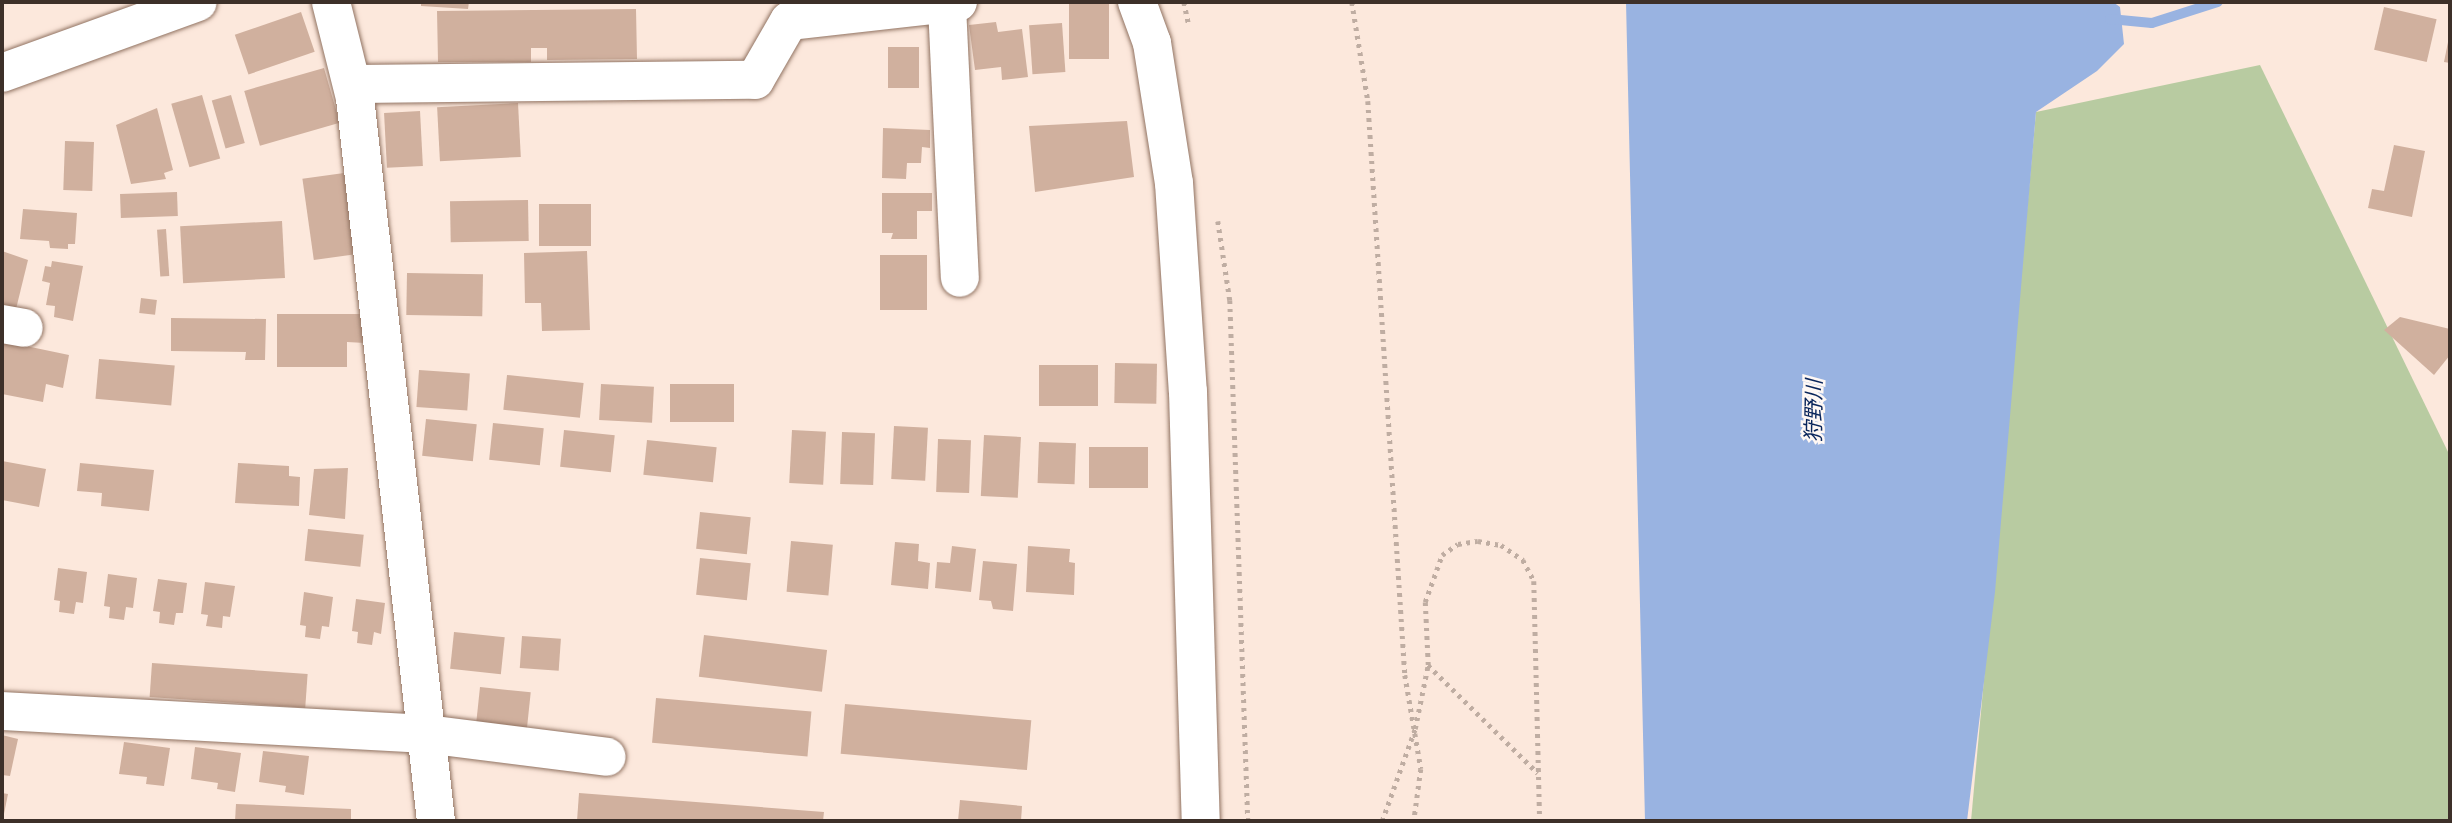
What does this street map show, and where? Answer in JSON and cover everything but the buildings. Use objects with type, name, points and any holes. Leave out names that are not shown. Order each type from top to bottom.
[{"type":"street","points":[[2,73],[198,2]]},
{"type":"street","points":[[331,2],[352,85],[436,821]]},
{"type":"street","points":[[1137,2],[1152,43],[1174,183],[1190,419],[1202,821]]},
{"type":"street","points":[[352,85],[755,80],[789,22],[953,4],[960,278]]},
{"type":"street","points":[[2,711],[426,734],[607,757]]},
{"type":"path","points":[[1352,2],[1368,101],[1405,675],[1421,769],[1414,821]]},
{"type":"path","points":[[1382,821],[1415,729],[1428,665],[1425,602],[1442,555],[1458,544],[1478,541],[1501,545],[1523,560],[1534,581],[1540,821]]},
{"type":"path","points":[[1428,665],[1539,773]]},
{"type":"green space","points":[[2260,65],[2450,456],[2450,821],[1971,821],[2036,112]]},
{"type":"water","name":"狩野川","points":[[1626,2],[2113,2],[2120,7],[2124,44],[2097,71],[2036,112],[1995,592],[1967,821],[1645,821]]},
{"type":"waterway","points":[[2110,19],[2152,23],[2218,2]]}]
